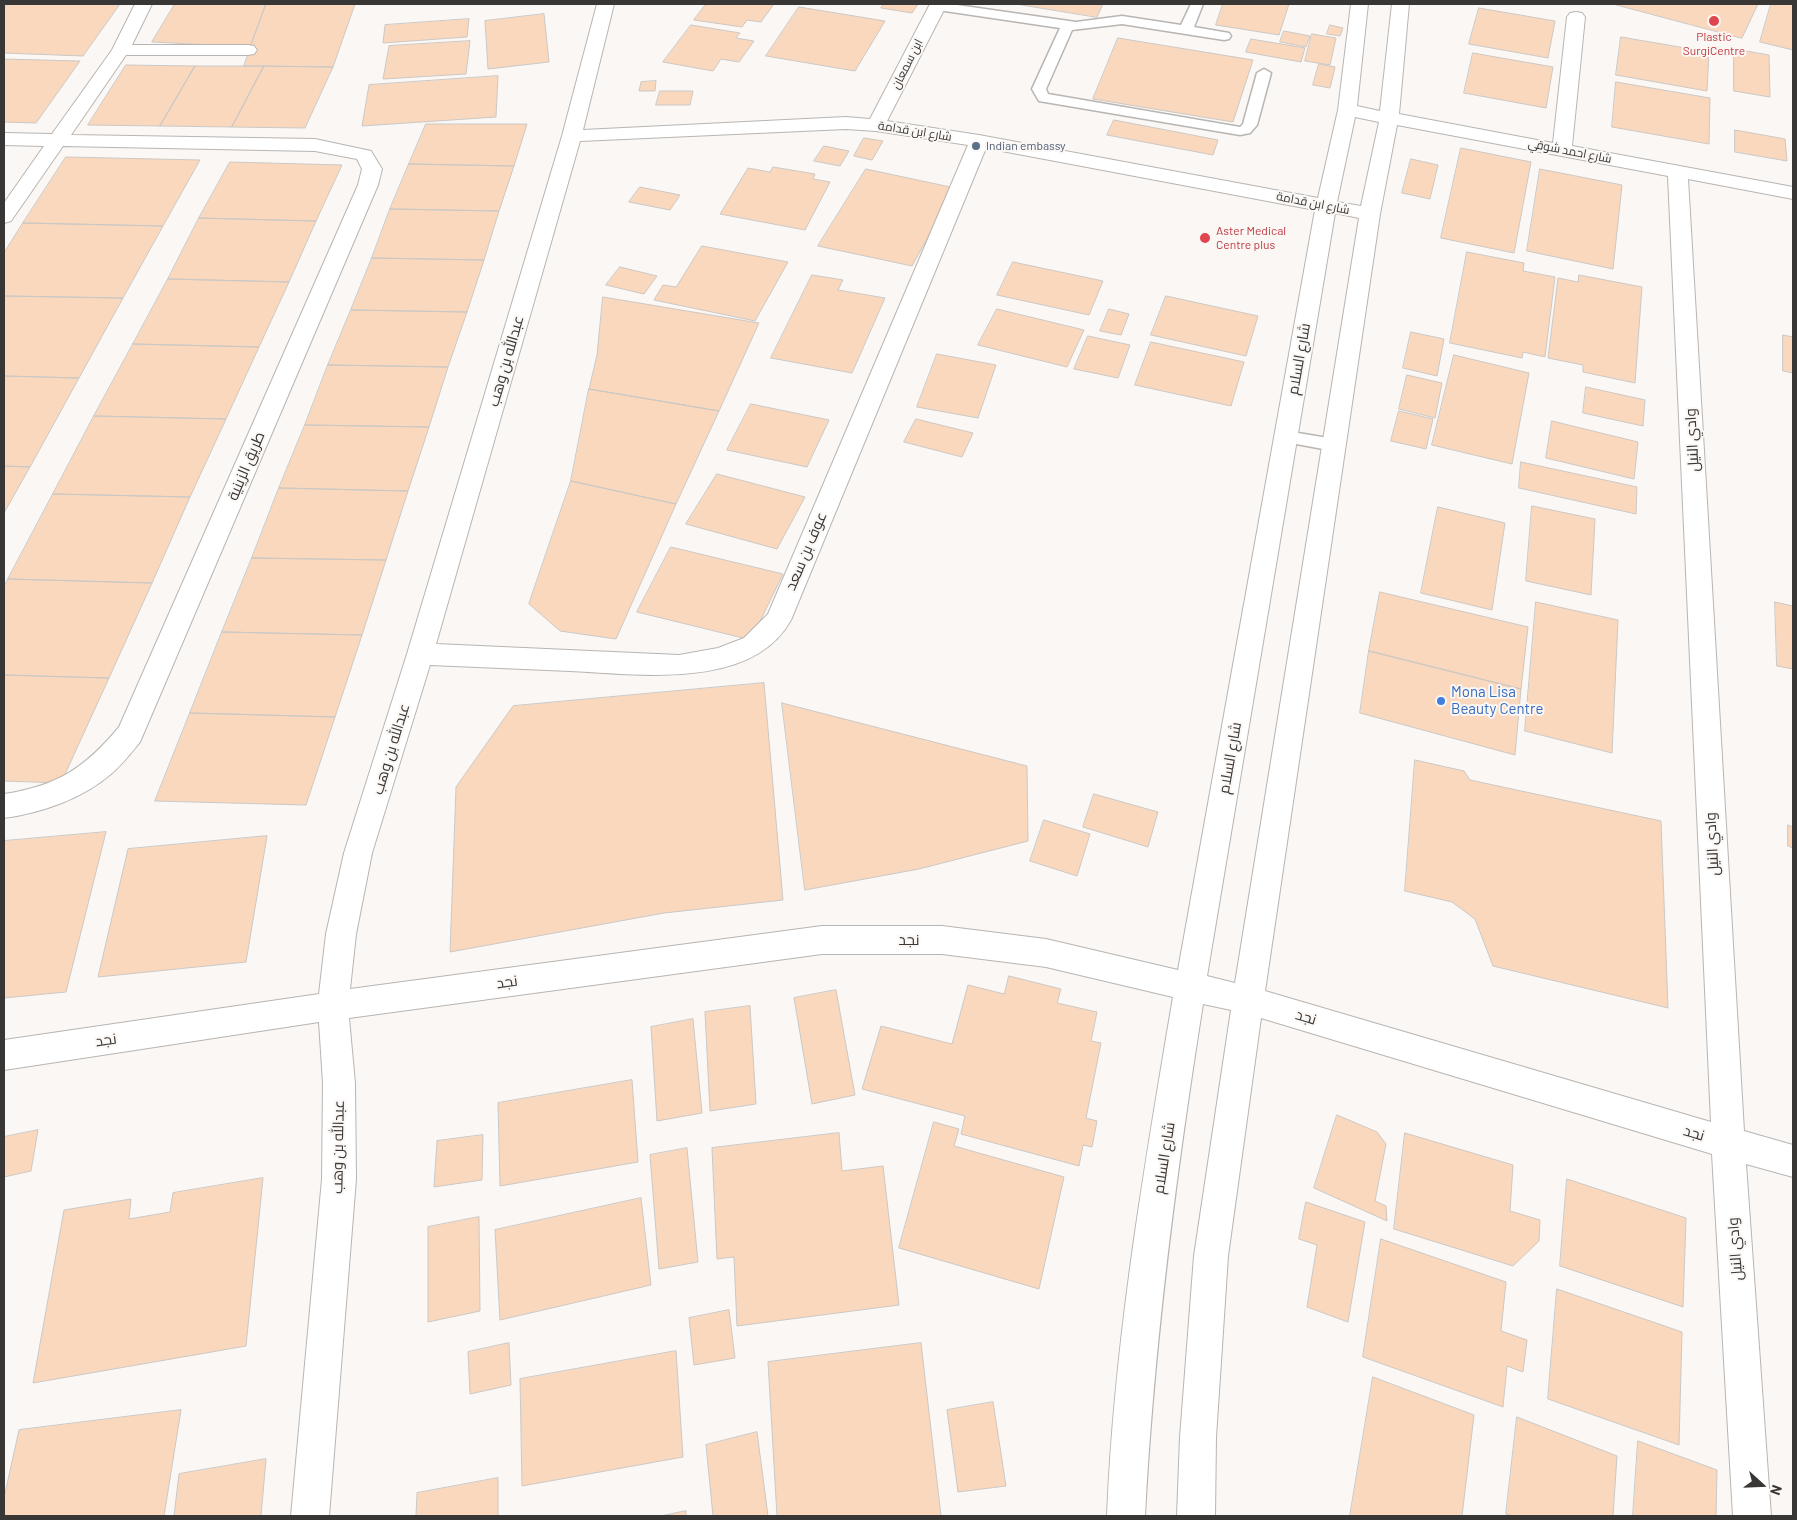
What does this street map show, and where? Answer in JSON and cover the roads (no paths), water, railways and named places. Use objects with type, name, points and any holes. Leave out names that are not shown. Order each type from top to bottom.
[{"type":"street","points":[[4,217],[121,50],[143,4]]},
{"type":"street","name":"عبدالله بن وهب","points":[[310,1516],[340,1179],[339,1084],[333,1006],[341,934],[358,853],[420,654],[572,136],[605,4]]},
{"type":"street","name":"شارع السلام","points":[[1126,1516],[1130,1428],[1150,1243],[1190,986],[1326,205],[1347,110],[1359,4]]},
{"type":"street","points":[[1196,1516],[1198,1437],[1212,1256],[1248,1000],[1334,445],[1370,214],[1389,117],[1401,4]]},
{"type":"street","name":"ابن سمعان","points":[[876,125],[938,5]]},
{"type":"street","points":[[1562,150],[1576,17]]},
{"type":"street","points":[[121,50],[248,50]]},
{"type":"street","name":"شارع احمد شوقي","points":[[1347,110],[1793,193]]},
{"type":"street","name":"شارع ابن قدامة","points":[[572,136],[846,123],[876,125],[979,141],[1370,214]]},
{"type":"street","points":[[4,139],[58,139]]},
{"type":"street","name":"طريق الزينية","points":[[4,806],[15,805],[63,790],[99,769],[130,734],[364,194],[372,169],[364,155],[342,148],[315,145],[58,139]]},
{"type":"street","name":"عوف بن سعد","points":[[420,654],[679,665],[722,658],[753,645],[778,620],[979,141]]},
{"type":"street","name":"وادي النيل","points":[[1678,172],[1728,1143],[1752,1516]]},
{"type":"street","name":"نجد","points":[[4,1055],[333,1006],[822,940],[942,940],[1046,953],[1248,1000],[1793,1161]]},
{"type":"lane","points":[[1186,30],[1196,4]]},
{"type":"lane","points":[[938,5],[1084,26],[1122,20],[1224,36]]},
{"type":"lane","points":[[1068,24],[1039,89],[1040,95],[1044,98],[1240,131],[1245,130],[1250,125],[1264,73]]},
{"type":"lane","points":[[1286,437],[1334,445]]},
{"type":"place","name":"Plastic SurgiCentre","points":[[1714,21]]},
{"type":"place","name":"Indian embassy","points":[[976,146]]},
{"type":"place","name":"Aster Medical Centre plus","points":[[1205,238]]},
{"type":"place","name":"Mona Lisa Beauty Centre","points":[[1441,701]]}]
